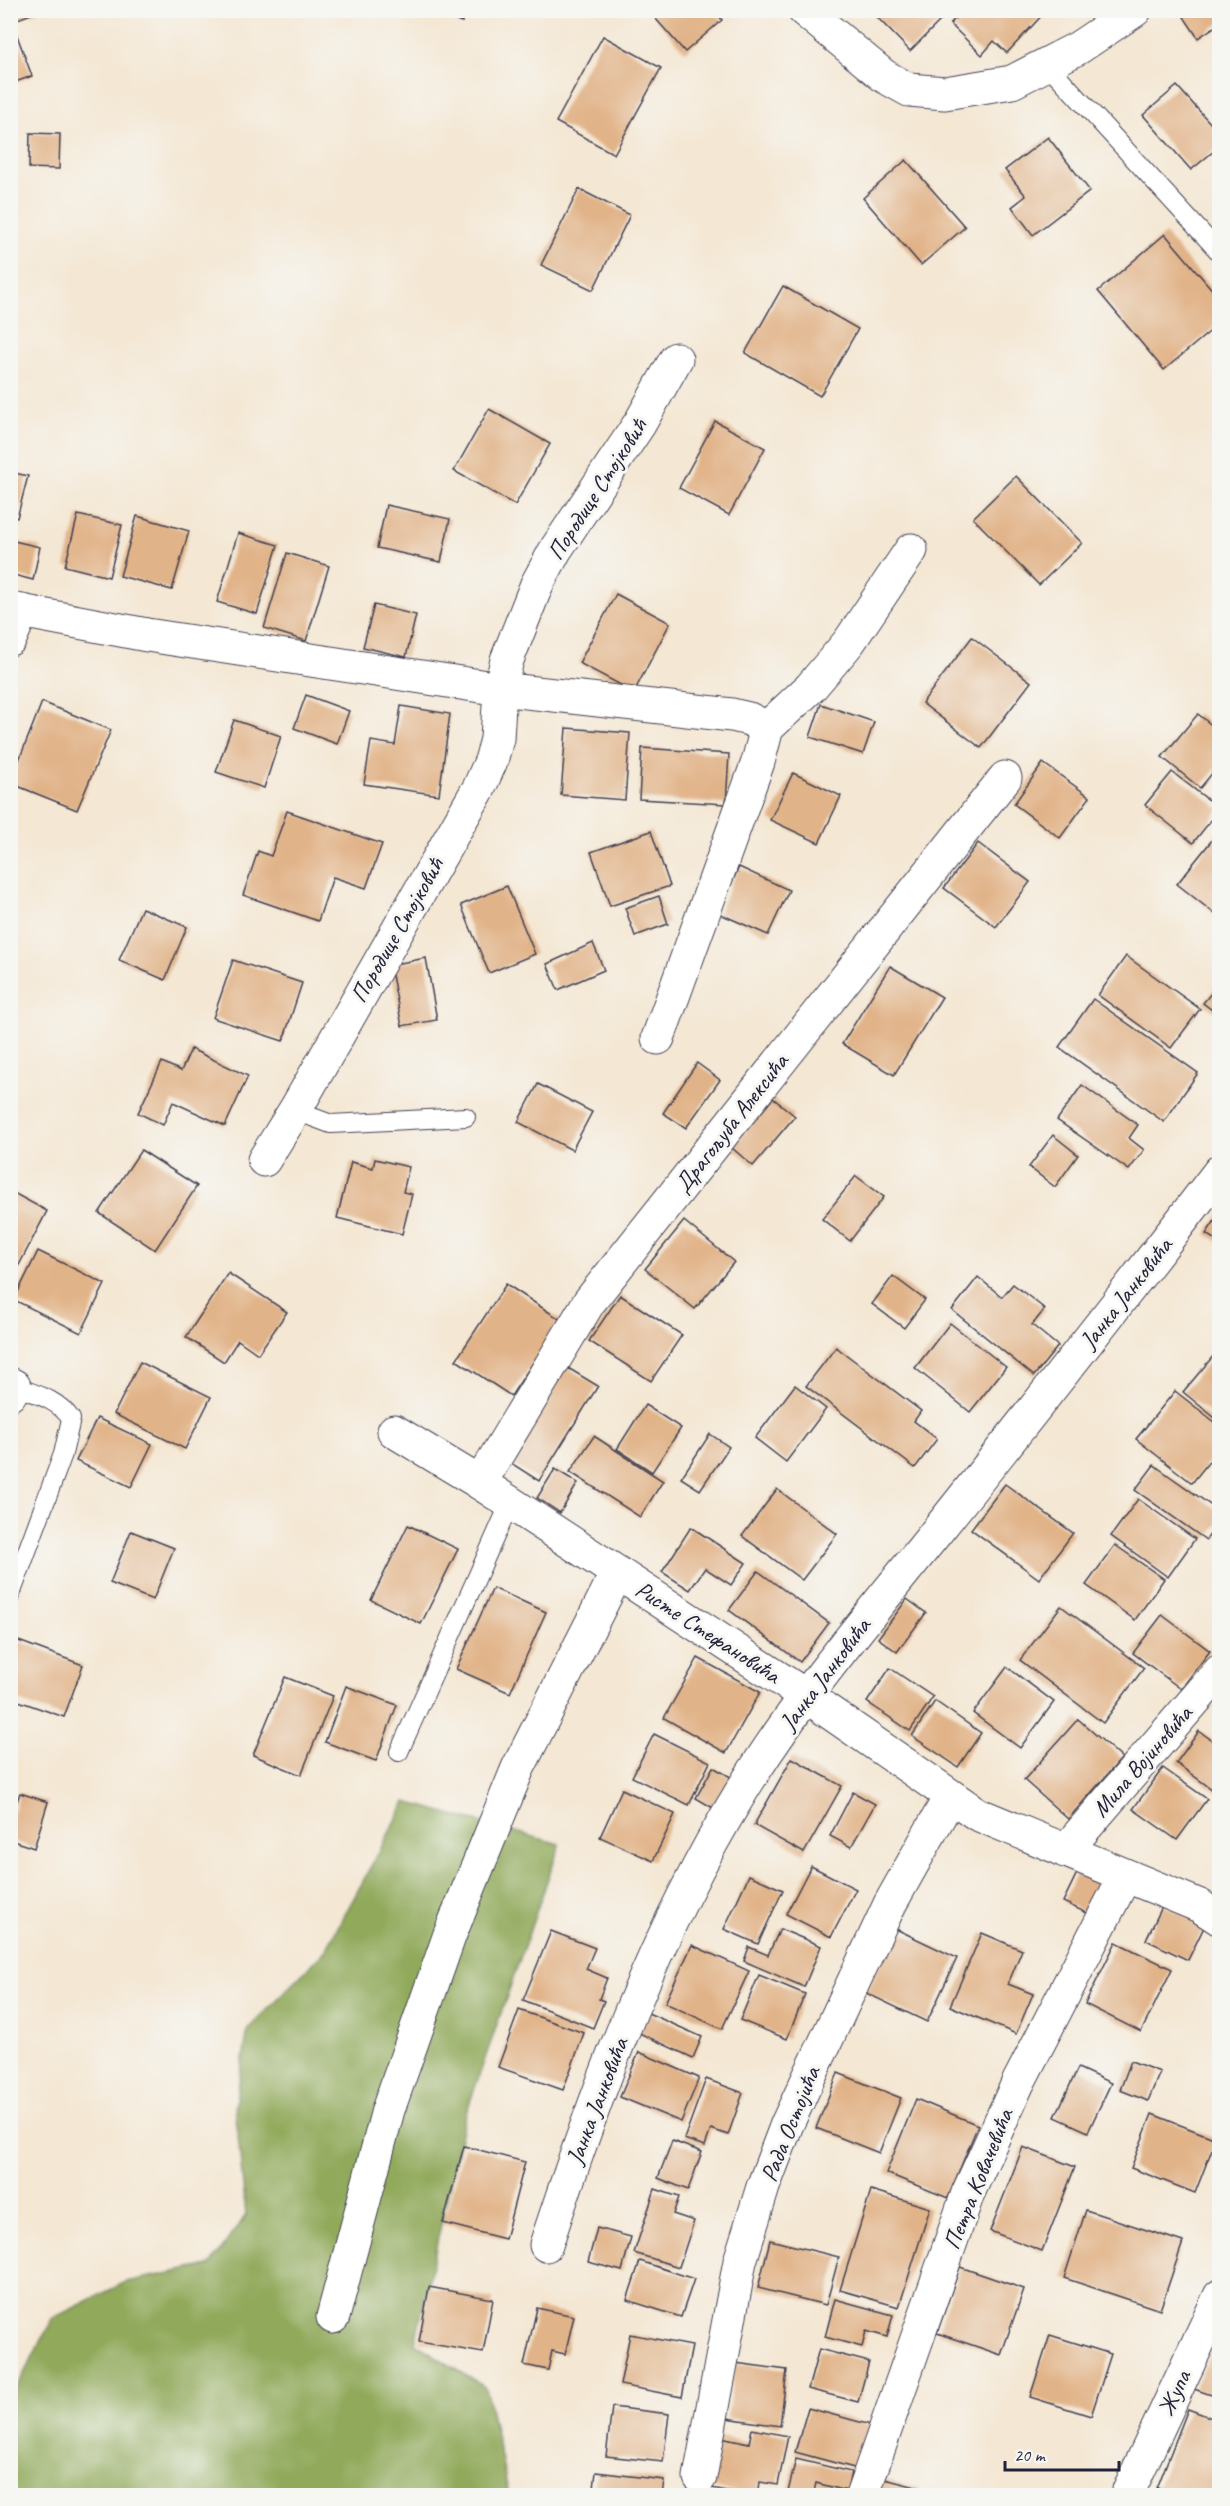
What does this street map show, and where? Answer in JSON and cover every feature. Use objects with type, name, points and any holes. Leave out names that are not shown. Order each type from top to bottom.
[{"type":"street","points":[[804,10],[884,76],[909,90],[945,93],[1012,82],[1048,66],[1135,10]]},
{"type":"street","name":"Породице Стојковић","points":[[264,1160],[297,1107],[479,788],[491,761],[497,739],[500,689],[507,660],[537,584],[556,549],[640,423],[676,359]]},
{"type":"street","points":[[658,1038],[758,762],[767,728],[811,687],[849,642],[911,550]]},
{"type":"street","points":[[14,620],[147,635],[500,689],[732,715],[749,719],[767,728]]},
{"type":"street","name":"Драгољуба Алексића","points":[[480,1483],[590,1302],[1005,778]]},
{"type":"street","name":"Јанка Јанковића","points":[[546,2245],[602,2080],[686,1895],[741,1792],[806,1696],[1088,1342],[1220,1171]]},
{"type":"street","name":"Ристе Стефановића","points":[[394,1431],[480,1483],[806,1696],[950,1797],[1000,1826],[1200,1906],[1220,1919]]},
{"type":"street","points":[[333,2317],[388,2110],[450,1934],[518,1768],[617,1573]]},
{"type":"street","name":"Мила Војиновића","points":[[1065,1851],[1220,1671]]},
{"type":"street","name":"Рада Остојића","points":[[700,2476],[740,2261],[763,2187],[792,2113],[890,1904],[950,1797]]},
{"type":"street","name":"Петра Ковачевића","points":[[862,2496],[968,2193],[1018,2083],[1125,1876]]},
{"type":"street","name":"Жупа","points":[[1129,2490],[1220,2296]]},
{"type":"lane","points":[[1048,66],[1220,253]]},
{"type":"lane","points":[[297,1107],[312,1117],[331,1124],[466,1117]]},
{"type":"lane","points":[[10,1597],[63,1454],[71,1419],[54,1401],[12,1388]]},
{"type":"lane","points":[[399,1752],[510,1503]]},
{"type":"green space","points":[[406,1802],[560,1844],[464,2119],[415,2343],[486,2388],[509,2495],[11,2496],[11,2398],[53,2318],[126,2282],[211,2265],[246,2215],[235,2106],[248,2029],[325,1951]]},
{"type":"building","points":[[10,10],[39,10],[39,11],[10,22]]},
{"type":"building","points":[[417,10],[464,10],[462,22]]},
{"type":"building","points":[[648,10],[714,10],[722,20],[685,52]]},
{"type":"building","points":[[870,10],[951,10],[910,51]]},
{"type":"building","points":[[963,10],[1047,10],[1007,53],[994,41],[982,55],[950,24]]},
{"type":"building","points":[[1192,10],[1220,10],[1220,23],[1198,38],[1184,17]]},
{"type":"building","points":[[15,30],[32,76],[10,84],[10,32]]},
{"type":"building","points":[[603,36],[661,68],[614,154],[556,122]]},
{"type":"building","points":[[1177,86],[1220,134],[1220,146],[1191,170],[1143,115]]},
{"type":"building","points":[[30,133],[60,134],[59,169],[29,168]]},
{"type":"building","points":[[1048,137],[1090,191],[1033,235],[1012,207],[1026,196],[1005,170]]},
{"type":"building","points":[[906,160],[965,227],[921,265],[863,198]]},
{"type":"building","points":[[579,189],[630,215],[593,290],[541,265]]},
{"type":"building","points":[[1165,234],[1220,299],[1220,323],[1164,370],[1098,291]]},
{"type":"building","points":[[783,286],[858,329],[820,396],[745,353]]},
{"type":"building","points":[[489,409],[550,444],[515,505],[454,471]]},
{"type":"building","points":[[715,421],[765,448],[729,515],[679,488]]},
{"type":"building","points":[[10,472],[28,476],[17,518],[10,517]]},
{"type":"building","points":[[1016,476],[1082,543],[1039,585],[973,518]]},
{"type":"building","points":[[386,505],[450,519],[441,562],[377,548]]},
{"type":"building","points":[[78,515],[122,525],[109,577],[65,566]]},
{"type":"building","points":[[137,516],[189,531],[172,590],[120,576]]},
{"type":"building","points":[[238,533],[278,545],[257,614],[217,602]]},
{"type":"building","points":[[14,541],[40,547],[33,580],[10,574]]},
{"type":"building","points":[[287,553],[329,566],[306,641],[264,628]]},
{"type":"building","points":[[616,594],[670,623],[634,692],[579,663]]},
{"type":"building","points":[[374,605],[416,615],[406,657],[363,647]]},
{"type":"building","points":[[972,637],[1031,682],[981,748],[922,703]]},
{"type":"building","points":[[306,695],[349,711],[337,744],[294,728]]},
{"type":"building","points":[[42,702],[111,730],[77,810],[10,783]]},
{"type":"building","points":[[821,704],[874,722],[863,754],[810,737]]},
{"type":"building","points":[[401,706],[450,714],[439,795],[364,784],[371,741],[395,745]]},
{"type":"building","points":[[1198,714],[1220,732],[1220,764],[1200,788],[1162,757]]},
{"type":"building","points":[[234,720],[281,736],[264,788],[216,772]]},
{"type":"building","points":[[566,728],[630,733],[625,800],[561,795]]},
{"type":"building","points":[[642,748],[729,754],[726,804],[639,799]]},
{"type":"building","points":[[1043,763],[1090,797],[1060,838],[1014,804]]},
{"type":"building","points":[[1172,772],[1220,809],[1193,843],[1145,805]]},
{"type":"building","points":[[793,773],[841,796],[819,843],[770,820]]},
{"type":"building","points":[[287,811],[382,844],[366,888],[333,877],[318,921],[243,895],[258,851],[271,856]]},
{"type":"building","points":[[1220,830],[1220,918],[1177,884]]},
{"type":"building","points":[[651,831],[670,886],[610,906],[591,852]]},
{"type":"building","points":[[978,843],[1030,882],[996,927],[944,888]]},
{"type":"building","points":[[739,867],[789,890],[768,935],[718,913]]},
{"type":"building","points":[[507,886],[535,954],[489,973],[461,905]]},
{"type":"building","points":[[659,896],[668,924],[635,936],[625,908]]},
{"type":"building","points":[[142,908],[187,927],[165,980],[119,960]]},
{"type":"building","points":[[593,943],[604,970],[558,990],[547,964]]},
{"type":"building","points":[[1126,956],[1200,1009],[1171,1048],[1098,995]]},
{"type":"building","points":[[426,958],[437,1020],[402,1026],[390,965]]},
{"type":"building","points":[[233,960],[302,983],[283,1041],[213,1018]]},
{"type":"building","points":[[890,966],[942,997],[894,1075],[842,1044]]},
{"type":"building","points":[[1220,982],[1220,1016],[1203,1003]]},
{"type":"building","points":[[1093,999],[1198,1073],[1164,1122],[1059,1047]]},
{"type":"building","points":[[191,1049],[248,1076],[225,1126],[173,1102],[163,1125],[138,1113],[162,1062],[181,1071]]},
{"type":"building","points":[[697,1063],[720,1080],[686,1128],[663,1113]]},
{"type":"building","points":[[538,1084],[592,1112],[572,1150],[518,1122]]},
{"type":"building","points":[[1082,1085],[1138,1125],[1129,1138],[1144,1150],[1129,1170],[1057,1120]]},
{"type":"building","points":[[773,1098],[795,1116],[753,1166],[732,1148]]},
{"type":"building","points":[[1053,1135],[1078,1155],[1055,1187],[1029,1167]]},
{"type":"building","points":[[141,1150],[197,1186],[155,1250],[99,1213]]},
{"type":"building","points":[[375,1159],[409,1167],[403,1192],[412,1194],[402,1234],[337,1218],[351,1162],[373,1168]]},
{"type":"building","points":[[856,1176],[884,1197],[850,1241],[822,1219]]},
{"type":"building","points":[[10,1191],[47,1211],[17,1269],[10,1265]]},
{"type":"building","points":[[1220,1213],[1220,1243],[1206,1234]]},
{"type":"building","points":[[684,1221],[734,1262],[695,1309],[645,1269]]},
{"type":"building","points":[[38,1251],[105,1284],[81,1333],[14,1300]]},
{"type":"building","points":[[228,1273],[287,1312],[258,1354],[238,1340],[224,1362],[186,1337]]},
{"type":"building","points":[[893,1276],[925,1300],[904,1328],[872,1304]]},
{"type":"building","points":[[978,1277],[1002,1297],[1013,1284],[1045,1309],[1032,1325],[1058,1346],[1034,1376],[952,1310]]},
{"type":"building","points":[[506,1284],[561,1320],[511,1396],[456,1360]]},
{"type":"building","points":[[620,1295],[682,1335],[651,1381],[589,1341]]},
{"type":"building","points":[[950,1323],[1006,1367],[970,1412],[915,1368]]},
{"type":"building","points":[[836,1347],[921,1411],[914,1421],[937,1439],[915,1468],[806,1386]]},
{"type":"building","points":[[1220,1348],[1220,1422],[1183,1392]]},
{"type":"building","points":[[140,1362],[211,1397],[185,1449],[114,1414]]},
{"type":"building","points":[[558,1362],[598,1386],[539,1481],[500,1456]]},
{"type":"building","points":[[795,1385],[826,1409],[786,1462],[755,1438]]},
{"type":"building","points":[[1175,1391],[1220,1426],[1220,1448],[1192,1483],[1136,1439]]},
{"type":"building","points":[[645,1405],[681,1428],[652,1472],[617,1449]]},
{"type":"building","points":[[97,1418],[152,1444],[131,1487],[76,1461]]},
{"type":"building","points":[[710,1434],[729,1447],[700,1490],[681,1478]]},
{"type":"building","points":[[594,1436],[663,1481],[640,1517],[570,1472]]},
{"type":"building","points":[[1154,1465],[1220,1512],[1220,1521],[1206,1540],[1135,1490]]},
{"type":"building","points":[[555,1469],[578,1483],[560,1513],[537,1498]]},
{"type":"building","points":[[1005,1484],[1073,1533],[1039,1579],[971,1529]]},
{"type":"building","points":[[777,1489],[837,1534],[802,1580],[742,1536]]},
{"type":"building","points":[[1138,1499],[1195,1539],[1168,1577],[1111,1536]]},
{"type":"building","points":[[408,1525],[458,1549],[421,1624],[371,1600]]},
{"type":"building","points":[[691,1527],[746,1563],[731,1585],[705,1568],[690,1590],[662,1572]]},
{"type":"building","points":[[131,1531],[174,1548],[153,1600],[110,1583]]},
{"type":"building","points":[[1115,1545],[1164,1579],[1135,1620],[1086,1585]]},
{"type":"building","points":[[758,1571],[829,1623],[800,1662],[729,1610]]},
{"type":"building","points":[[493,1588],[546,1612],[510,1693],[456,1669]]},
{"type":"building","points":[[907,1599],[926,1613],[897,1652],[878,1638]]},
{"type":"building","points":[[1061,1606],[1144,1668],[1103,1723],[1020,1660]]},
{"type":"building","points":[[1162,1615],[1210,1651],[1181,1689],[1133,1653]]},
{"type":"building","points":[[16,1640],[83,1665],[64,1717],[10,1698],[10,1655]]},
{"type":"building","points":[[698,1658],[760,1692],[726,1753],[664,1718]]},
{"type":"building","points":[[1007,1667],[1054,1702],[1020,1748],[973,1713]]},
{"type":"building","points":[[890,1668],[933,1697],[910,1731],[867,1702]]},
{"type":"building","points":[[285,1677],[333,1696],[301,1775],[253,1755]]},
{"type":"building","points":[[346,1686],[397,1705],[376,1761],[325,1742]]},
{"type":"building","points":[[935,1701],[981,1733],[958,1767],[912,1736]]},
{"type":"building","points":[[1078,1719],[1122,1758],[1068,1819],[1024,1780]]},
{"type":"building","points":[[1199,1731],[1220,1746],[1220,1795],[1176,1763]]},
{"type":"building","points":[[654,1734],[710,1762],[689,1805],[632,1777]]},
{"type":"building","points":[[792,1758],[842,1786],[804,1853],[754,1825]]},
{"type":"building","points":[[713,1767],[736,1780],[718,1811],[696,1798]]},
{"type":"building","points":[[1163,1768],[1207,1799],[1177,1840],[1133,1809]]},
{"type":"building","points":[[622,1789],[675,1814],[653,1861],[600,1837]]},
{"type":"building","points":[[853,1792],[875,1804],[851,1847],[830,1836]]},
{"type":"building","points":[[20,1793],[48,1802],[34,1848],[10,1840],[10,1822]]},
{"type":"building","points":[[811,1866],[856,1889],[831,1937],[786,1914]]},
{"type":"building","points":[[1078,1871],[1107,1885],[1093,1916],[1063,1902]]},
{"type":"building","points":[[749,1875],[783,1890],[758,1944],[724,1929]]},
{"type":"building","points":[[1163,1905],[1205,1925],[1188,1960],[1146,1940]]},
{"type":"building","points":[[780,1929],[821,1946],[804,1987],[744,1961],[749,1947],[768,1955]]},
{"type":"building","points":[[896,1929],[957,1958],[927,2022],[866,1993]]},
{"type":"building","points":[[551,1931],[595,1948],[586,1969],[607,1978],[599,1999],[604,2001],[593,2028],[523,2000]]},
{"type":"building","points":[[982,1933],[1022,1950],[1008,1984],[1033,1994],[1016,2034],[950,2006]]},
{"type":"building","points":[[1116,1942],[1172,1969],[1141,2032],[1085,2004]]},
{"type":"building","points":[[692,1945],[749,1971],[722,2029],[665,2003]]},
{"type":"building","points":[[759,1975],[805,1994],[787,2039],[740,2020]]},
{"type":"building","points":[[519,2010],[584,2033],[563,2090],[498,2067]]},
{"type":"building","points":[[648,2013],[702,2037],[693,2058],[639,2033]]},
{"type":"building","points":[[639,2052],[699,2078],[681,2122],[620,2097]]},
{"type":"building","points":[[1131,2061],[1160,2072],[1148,2101],[1120,2090]]},
{"type":"building","points":[[1078,2068],[1111,2083],[1088,2132],[1055,2117]]},
{"type":"building","points":[[838,2073],[901,2098],[879,2153],[816,2128]]},
{"type":"building","points":[[706,2079],[743,2093],[728,2135],[711,2129],[705,2146],[684,2139]]},
{"type":"building","points":[[916,2099],[978,2125],[948,2198],[886,2173]]},
{"type":"building","points":[[1152,2114],[1216,2139],[1195,2193],[1131,2168]]},
{"type":"building","points":[[672,2141],[702,2152],[688,2190],[658,2178]]},
{"type":"building","points":[[464,2146],[525,2162],[505,2239],[443,2223]]},
{"type":"building","points":[[1023,2147],[1075,2167],[1042,2251],[990,2231]]},
{"type":"building","points":[[655,2189],[679,2197],[673,2214],[694,2221],[679,2267],[634,2253]]},
{"type":"building","points":[[871,2190],[930,2208],[899,2307],[840,2290]]},
{"type":"building","points":[[1086,2210],[1183,2242],[1160,2310],[1064,2278]]},
{"type":"building","points":[[597,2228],[631,2237],[622,2271],[588,2262]]},
{"type":"building","points":[[770,2240],[839,2257],[826,2305],[758,2288]]},
{"type":"building","points":[[640,2261],[694,2279],[681,2317],[627,2300]]},
{"type":"building","points":[[960,2267],[1024,2289],[1001,2355],[937,2333]]},
{"type":"building","points":[[429,2287],[493,2299],[483,2353],[419,2342]]},
{"type":"building","points":[[835,2299],[893,2315],[887,2337],[866,2331],[862,2347],[825,2337]]},
{"type":"building","points":[[537,2308],[574,2316],[565,2354],[552,2351],[548,2370],[524,2365]]},
{"type":"building","points":[[630,2334],[692,2346],[682,2397],[620,2385]]},
{"type":"building","points":[[1050,2335],[1111,2354],[1091,2416],[1030,2397]]},
{"type":"building","points":[[1220,2335],[1220,2398],[1194,2389]]},
{"type":"building","points":[[819,2349],[869,2362],[858,2402],[808,2389]]},
{"type":"building","points":[[735,2363],[787,2370],[780,2426],[727,2418]]},
{"type":"building","points":[[612,2407],[669,2414],[663,2462],[606,2456]]},
{"type":"building","points":[[808,2408],[871,2425],[858,2469],[795,2452]]},
{"type":"building","points":[[1188,2409],[1220,2421],[1220,2493],[1216,2496],[1178,2496],[1157,2488]]},
{"type":"building","points":[[752,2429],[788,2436],[778,2485],[760,2482],[758,2496],[705,2487],[716,2436],[749,2443]]},
{"type":"building","points":[[796,2459],[851,2472],[847,2491],[816,2483],[813,2496],[787,2496]]},
{"type":"building","points":[[596,2472],[664,2480],[662,2496],[593,2496]]},
{"type":"building","points":[[877,2477],[920,2488],[918,2496],[872,2496]]}]
